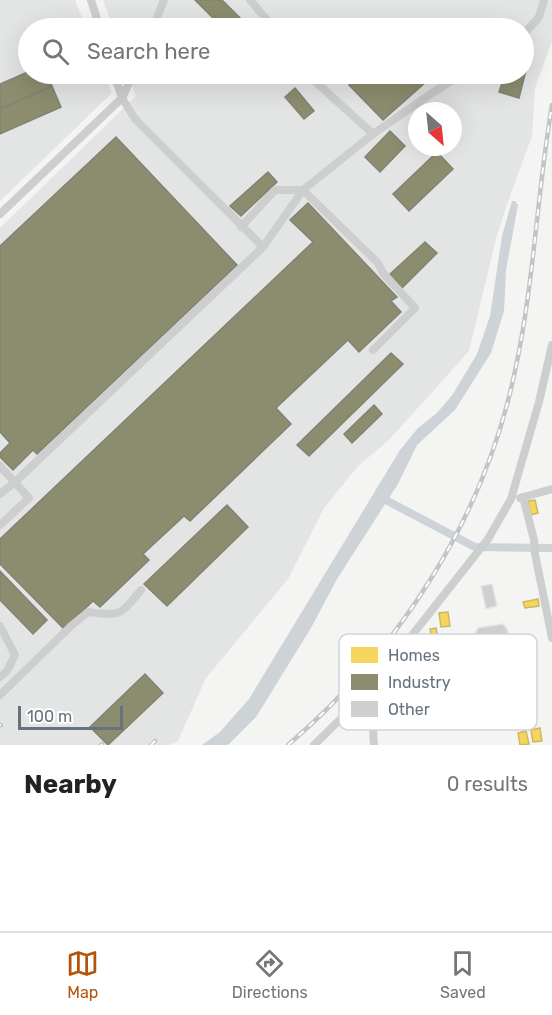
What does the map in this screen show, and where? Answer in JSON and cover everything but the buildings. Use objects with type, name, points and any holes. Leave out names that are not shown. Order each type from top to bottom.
[{"type":"street","points":[[91,0],[97,18]]},
{"type":"street","points":[[157,18],[164,0]]},
{"type":"street","points":[[250,0],[265,18]]},
{"type":"street","points":[[534,22],[544,0]]},
{"type":"street","points":[[117,84],[122,98],[135,119],[263,247]]},
{"type":"street","points":[[0,214],[122,98],[128,84]]},
{"type":"street","points":[[318,84],[373,134]]},
{"type":"street","points":[[0,494],[263,247],[303,190],[373,134],[448,84]]},
{"type":"street","points":[[241,227],[275,190],[303,190],[378,263],[383,273],[415,309],[373,350]]},
{"type":"street","points":[[411,634],[479,552],[510,499],[539,402],[552,345]]},
{"type":"street","points":[[0,466],[29,498],[0,525]]},
{"type":"street","points":[[510,499],[552,489]]},
{"type":"street","points":[[523,497],[534,540],[534,554],[552,635]]},
{"type":"street","points":[[0,695],[88,612],[110,615],[122,612],[141,590]]},
{"type":"street","points":[[0,626],[15,655],[7,671],[0,677]]},
{"type":"street","points":[[314,745],[339,720]]},
{"type":"street","points":[[373,730],[374,745]]},
{"type":"shaded area","points":[[0,0],[75,0],[82,18],[18,18],[18,84],[108,84],[112,93],[0,201]]},
{"type":"shaded area","points":[[103,0],[552,0],[552,41],[535,88],[532,136],[496,239],[469,351],[388,441],[358,466],[324,508],[288,579],[206,678],[178,741],[169,745],[0,745],[0,228],[136,96],[132,84],[534,84],[534,18],[109,18]]},
{"type":"shaded area","points":[[512,201],[518,205],[506,270],[504,311],[491,353],[455,410],[417,445],[398,484],[337,579],[311,628],[256,717],[228,745],[202,745],[220,732],[249,699],[400,450],[418,428],[437,413],[453,394],[477,354],[490,316],[502,236]]},
{"type":"waterway","points":[[380,497],[475,547],[552,548]]},
{"type":"railway","points":[[392,634],[433,576],[460,527],[483,477],[501,425],[521,338],[552,105]]},
{"type":"railway","points":[[288,745],[339,696]]},
{"type":"railway","points":[[151,745],[155,741]]}]
